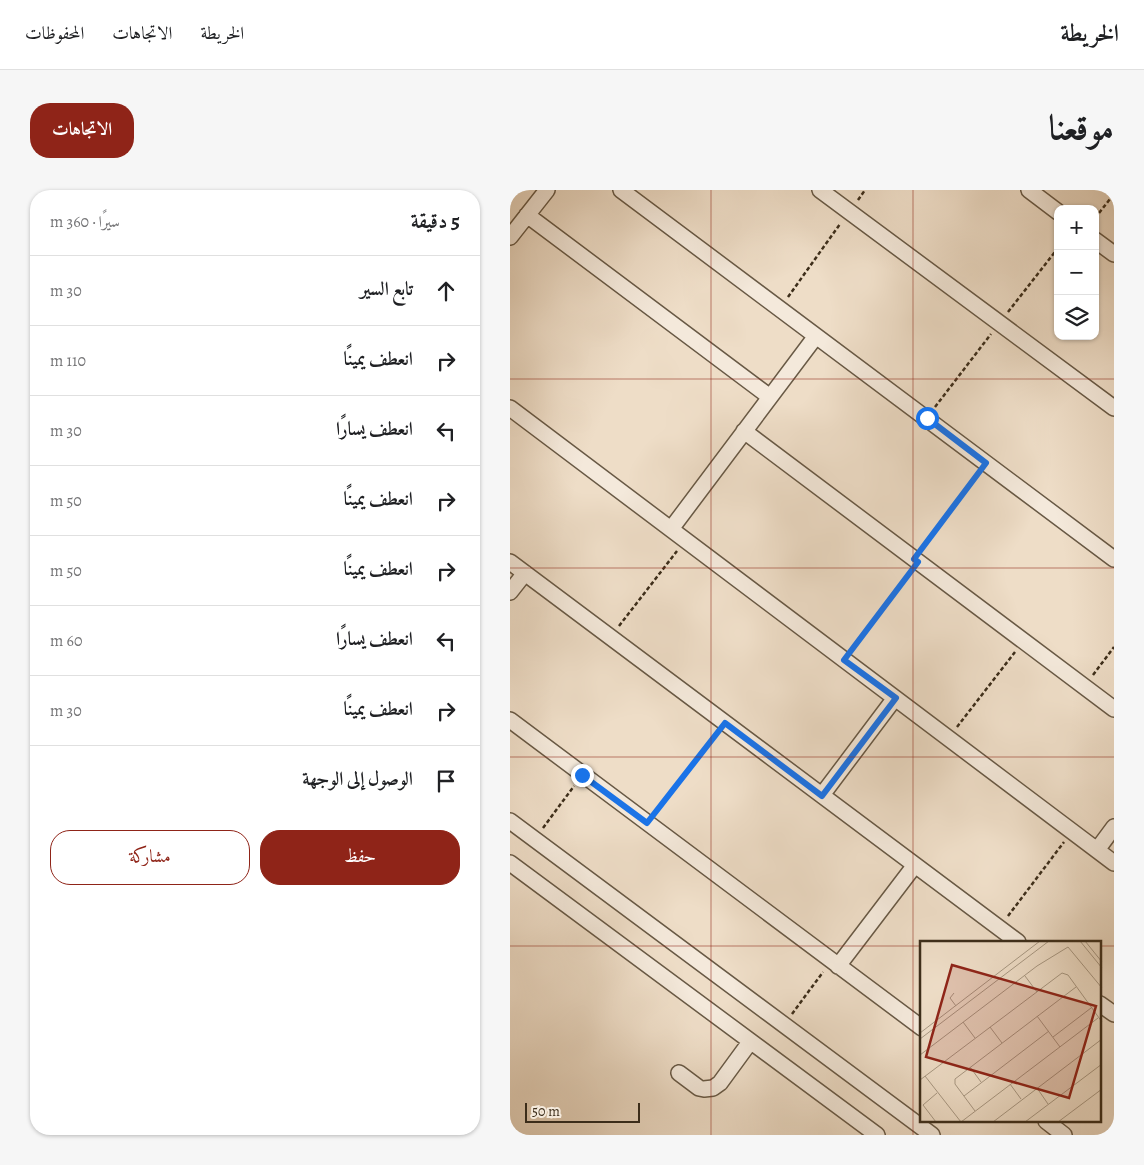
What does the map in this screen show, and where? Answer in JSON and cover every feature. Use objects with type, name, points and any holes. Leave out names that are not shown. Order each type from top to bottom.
[{"type":"street","points":[[510,237],[546,190]]},
{"type":"street","points":[[621,190],[1114,559]]},
{"type":"street","points":[[820,190],[1113,404]]},
{"type":"street","points":[[1029,190],[1054,209]]},
{"type":"street","points":[[527,215],[770,397]]},
{"type":"street","points":[[1099,243],[1114,254]]},
{"type":"street","points":[[671,529],[816,336]]},
{"type":"street","points":[[510,408],[1114,863]]},
{"type":"street","points":[[744,431],[1114,709]]},
{"type":"street","points":[[510,562],[1017,941]]},
{"type":"street","points":[[510,592],[525,573]]},
{"type":"street","points":[[822,796],[896,698]]},
{"type":"street","points":[[510,720],[920,1027]]},
{"type":"street","points":[[510,821],[932,1135]]},
{"type":"street","points":[[1097,850],[1114,827]]},
{"type":"street","points":[[835,963],[915,865]]},
{"type":"street","points":[[511,866],[877,1135]]},
{"type":"street","points":[[1102,1005],[1114,1014]]},
{"type":"street","points":[[678,1073],[700,1088],[713,1088],[720,1083],[750,1042]]},
{"type":"street","points":[[1047,1122],[1064,1135]]},
{"type":"path","points":[[780,308],[865,190]]},
{"type":"path","points":[[1099,213],[1114,194]]},
{"type":"path","points":[[844,660],[986,463]]},
{"type":"path","points":[[611,638],[685,540]]},
{"type":"path","points":[[949,738],[1023,640]]},
{"type":"path","points":[[1084,686],[1114,647]]},
{"type":"path","points":[[647,823],[725,723]]},
{"type":"path","points":[[534,840],[582,775]]},
{"type":"path","points":[[999,928],[1072,831]]},
{"type":"path","points":[[784,1026],[835,963]]},
{"type":"route","points":[[582,775],[647,823],[725,723],[822,796],[896,698],[844,660],[918,562],[914,559],[986,463],[927,418]]}]
